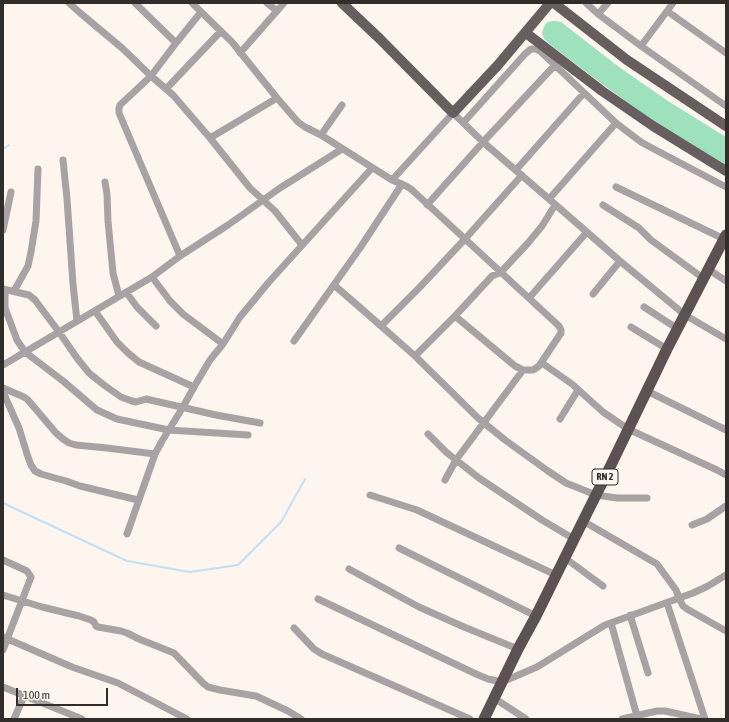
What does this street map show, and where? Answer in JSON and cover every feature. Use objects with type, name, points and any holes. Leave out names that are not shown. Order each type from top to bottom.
[{"type":"highway","name":"RN 2","points":[[484,719],[565,558],[667,349],[725,236]]},
{"type":"main road","points":[[342,3],[453,113],[481,84],[550,3]]},
{"type":"main road","points":[[554,3],[628,60],[726,126]]},
{"type":"main road","points":[[526,32],[602,91],[646,122],[726,171]]},
{"type":"street","points":[[69,3],[122,48],[179,102],[250,188],[275,211],[302,245]]},
{"type":"street","points":[[135,3],[176,43]]},
{"type":"street","points":[[192,3],[221,31],[298,122],[392,180],[410,189],[466,239],[562,330],[542,363],[533,370],[523,370],[515,366],[455,316]]},
{"type":"street","points":[[267,3],[277,11]]},
{"type":"street","points":[[240,53],[284,3]]},
{"type":"street","points":[[586,3],[598,14],[641,46],[726,106]]},
{"type":"street","points":[[598,14],[608,3]]},
{"type":"street","points":[[641,46],[673,3]]},
{"type":"street","points":[[667,11],[726,53]]},
{"type":"street","points":[[180,256],[119,108],[120,105],[151,76],[201,12]]},
{"type":"street","points":[[166,89],[221,31]]},
{"type":"street","points":[[463,123],[528,51],[533,49],[538,50],[616,123],[641,142],[726,187]]},
{"type":"street","points":[[427,205],[555,65]]},
{"type":"street","points":[[516,170],[584,94]]},
{"type":"street","points":[[210,138],[277,98]]},
{"type":"street","points":[[321,135],[342,105]]},
{"type":"street","points":[[392,180],[453,113],[483,142],[620,261],[685,314],[726,339]]},
{"type":"street","points":[[549,199],[616,123]]},
{"type":"street","points":[[3,364],[152,277],[180,256],[228,225],[280,188],[342,149]]},
{"type":"street","points":[[63,160],[77,321]]},
{"type":"street","points":[[126,534],[155,454],[210,360],[223,344],[240,317],[268,283],[372,168]]},
{"type":"street","points":[[14,291],[28,266],[31,252],[36,220],[38,169]]},
{"type":"street","points":[[381,326],[466,239],[522,175]]},
{"type":"street","points":[[104,182],[107,194],[113,273],[122,294],[156,326]]},
{"type":"street","points":[[294,341],[360,248],[402,184]]},
{"type":"street","points":[[616,187],[725,236]]},
{"type":"street","points":[[3,230],[11,192]]},
{"type":"street","points":[[415,356],[492,276],[501,272],[528,243],[542,226],[556,204]]},
{"type":"street","points":[[603,204],[639,228],[651,240],[706,273],[726,281]]},
{"type":"street","points":[[529,298],[586,232]]},
{"type":"street","points":[[593,294],[620,261]]},
{"type":"street","points":[[152,277],[170,301],[183,314],[223,344]]},
{"type":"street","points":[[334,285],[415,356],[478,418],[505,440],[548,471],[566,482],[596,495],[617,498],[647,498]]},
{"type":"street","points":[[248,435],[168,430],[117,419],[97,410],[63,381],[25,352],[17,340],[5,308],[4,289],[29,295],[35,300],[89,373],[121,397],[136,402],[146,399],[216,415],[260,423]]},
{"type":"street","points":[[644,307],[678,329]]},
{"type":"street","points":[[95,311],[117,342],[139,362],[194,387]]},
{"type":"street","points":[[631,327],[667,349]]},
{"type":"street","points":[[542,363],[572,384],[603,412],[628,430],[726,475]]},
{"type":"street","points":[[445,480],[456,460],[523,370]]},
{"type":"street","points":[[3,388],[28,400],[56,433],[69,443],[155,454]]},
{"type":"street","points":[[560,419],[578,390]]},
{"type":"street","points":[[647,391],[726,429]]},
{"type":"street","points":[[3,392],[19,428],[31,465],[36,471],[41,474],[80,486],[138,500]]},
{"type":"street","points":[[428,434],[456,460],[479,478],[542,520],[574,539]]},
{"type":"street","points":[[370,495],[417,510],[556,575]]},
{"type":"street","points":[[692,525],[707,519],[726,506]]},
{"type":"street","points":[[583,521],[657,564],[676,590],[679,598],[687,609],[726,631]]},
{"type":"street","points":[[399,548],[536,616]]},
{"type":"street","points":[[565,558],[603,586]]},
{"type":"street","points":[[3,560],[27,571],[31,577],[5,638],[3,650]]},
{"type":"street","points":[[349,570],[419,607],[518,649]]},
{"type":"street","points":[[318,598],[476,674],[488,679],[502,682],[538,667],[611,622],[679,598],[708,586],[726,575]]},
{"type":"street","points":[[3,595],[91,620],[98,627],[127,633],[174,653],[208,687],[256,696],[288,711],[301,719]]},
{"type":"street","points":[[667,602],[705,719]]},
{"type":"street","points":[[630,616],[648,673]]},
{"type":"street","points":[[611,622],[637,716]]},
{"type":"street","points":[[294,628],[314,649],[322,654],[470,719]]},
{"type":"street","points":[[5,638],[72,667],[118,683],[187,719]]},
{"type":"street","points":[[3,687],[71,717],[82,719]]},
{"type":"street","points":[[14,719],[24,696]]},
{"type":"street","points":[[494,698],[526,719]]},
{"type":"street","points":[[622,719],[657,711],[665,711],[701,719]]},
{"type":"green space","points":[[551,21],[561,22],[619,67],[668,101],[726,137],[726,166],[658,124],[553,47],[544,39],[542,33],[546,23]]},
{"type":"waterway","points":[[3,149],[9,145]]},
{"type":"waterway","points":[[3,503],[127,561],[190,572],[238,565],[281,522],[305,479]]}]
